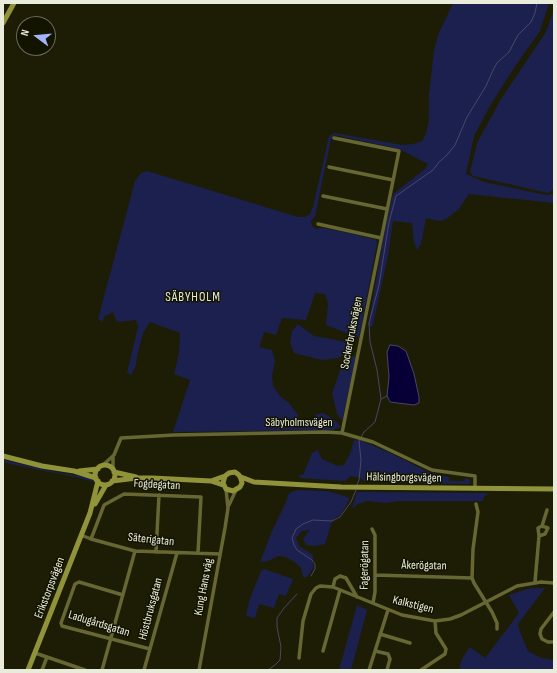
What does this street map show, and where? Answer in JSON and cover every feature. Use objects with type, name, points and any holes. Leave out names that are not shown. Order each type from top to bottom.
[{"type":"main road","points":[[3,23],[14,3]]},
{"type":"main road","points":[[3,456],[42,466],[74,471],[97,479],[106,484],[112,481],[137,478],[212,481],[231,491],[238,488],[242,482],[241,477],[233,472],[212,481]]},
{"type":"main road","points":[[97,479],[96,473],[103,465],[108,465],[114,470],[137,478]]},
{"type":"main road","points":[[74,471],[98,469]]},
{"type":"main road","points":[[112,481],[115,477],[114,470]]},
{"type":"main road","points":[[225,476],[223,480],[225,487]]},
{"type":"main road","name":"Hälsingborgsvägen","points":[[241,477],[254,482],[341,487],[365,486],[475,489],[554,489]]},
{"type":"main road","name":"Erikstorpsvägen","points":[[90,513],[97,479]]},
{"type":"main road","name":"Hälsingborgsvägen","points":[[238,488],[254,482]]},
{"type":"main road","name":"Erikstorpsvägen","points":[[28,670],[90,513],[106,484]]},
{"type":"street","name":"Sockerbruksvägen","points":[[334,138],[398,151],[342,433]]},
{"type":"street","points":[[328,167],[393,180]]},
{"type":"street","points":[[323,196],[387,209]]},
{"type":"street","points":[[318,224],[381,238]]},
{"type":"street","name":"Säbyholmsvägen","points":[[114,470],[114,455],[121,438],[126,437],[325,432],[352,435],[374,442],[432,470],[475,476],[475,489]]},
{"type":"street","name":"Säbyholmsvägen","points":[[103,465],[114,455]]},
{"type":"street","name":"Kung Hans väg","points":[[225,487],[228,508]]},
{"type":"street","name":"Kung Hans väg","points":[[199,670],[228,508],[238,488]]},
{"type":"street","name":"Fogdegatan","points":[[91,539],[104,505],[125,494],[201,496],[198,554]]},
{"type":"street","points":[[156,552],[159,495]]},
{"type":"street","points":[[476,504],[478,512],[472,556],[472,578],[497,623],[497,629]]},
{"type":"street","points":[[535,582],[539,536],[538,528],[542,526],[547,510]]},
{"type":"street","points":[[539,536],[545,534],[548,528],[542,526]]},
{"type":"street","name":"Fagerögatan","points":[[372,529],[375,535],[375,592],[373,603]]},
{"type":"street","name":"Säterigatan","points":[[81,535],[135,550],[220,554]]},
{"type":"street","points":[[102,670],[135,550]]},
{"type":"street","name":"Höstbruksgatan","points":[[144,670],[177,553]]},
{"type":"street","name":"Åkerögatan","points":[[375,575],[472,578]]},
{"type":"street","points":[[299,658],[300,634],[303,621],[311,594],[316,588],[320,586],[333,587],[336,578],[340,576],[344,577],[357,597]]},
{"type":"street","name":"Ladugårdsgatan","points":[[123,594],[79,582],[75,584],[61,622],[62,626],[150,649]]},
{"type":"street","name":"Kalkstigen","points":[[333,587],[388,610],[411,617],[435,621],[450,619],[461,615],[517,586],[535,582],[554,583]]},
{"type":"street","points":[[323,651],[340,590]]},
{"type":"street","points":[[369,670],[388,610]]},
{"type":"street","points":[[554,612],[541,629],[540,634],[542,639],[548,642],[554,642]]},
{"type":"street","points":[[421,670],[445,654],[446,649],[436,633],[435,621]]},
{"type":"street","points":[[380,634],[410,642]]},
{"type":"street","points":[[375,651],[388,654],[390,659],[387,670]]},
{"type":"street","points":[[35,653],[85,670]]},
{"type":"street","points":[[42,670],[47,657]]},
{"type":"shaded area","points":[[453,3],[549,3],[540,31],[491,104],[474,136],[466,174],[484,182],[546,195],[554,194],[554,203],[469,194],[458,210],[446,219],[439,221],[426,218],[421,244],[417,250],[414,242],[412,223],[393,221],[388,256],[373,324],[372,327],[368,326],[386,224],[393,194],[425,169],[428,164],[399,149],[335,135],[331,139],[315,216],[311,221],[312,226],[316,229],[323,228],[376,240],[377,243],[359,338],[326,325],[328,303],[325,294],[315,293],[306,320],[282,318],[276,335],[264,332],[259,347],[272,350],[275,361],[272,376],[273,386],[280,396],[289,403],[298,415],[300,422],[306,424],[317,414],[324,413],[337,422],[341,427],[332,430],[173,432],[190,380],[174,374],[179,353],[180,333],[150,322],[143,333],[136,365],[131,375],[127,373],[138,327],[136,320],[117,322],[113,312],[105,316],[102,322],[98,319],[135,181],[141,173],[147,171],[298,217],[305,217],[310,214],[313,207],[329,136],[335,133],[402,145],[422,141],[426,134],[429,120],[429,95],[434,50],[438,35]]},
{"type":"shaded area","points":[[554,9],[554,189],[548,193],[473,176],[470,172],[477,143],[501,99],[546,32]]},
{"type":"shaded area","points":[[298,324],[314,336],[342,341],[349,345],[347,353],[338,358],[322,360],[294,353],[290,342],[292,331]]},
{"type":"shaded area","points":[[390,345],[398,346],[406,351],[414,374],[419,403],[414,405],[390,402],[387,396],[389,377],[387,352]]},
{"type":"shaded area","points":[[355,355],[356,357],[342,421],[337,414],[332,393],[342,365]]},
{"type":"shaded area","points":[[354,440],[362,441],[390,453],[428,472],[449,477],[449,481],[464,481],[466,478],[471,481],[469,484],[464,484],[372,482],[364,481],[361,478],[351,476],[345,481],[300,478],[299,475],[303,475],[312,453],[318,450],[322,459],[338,466],[344,465],[350,454]]},
{"type":"shaded area","points":[[3,460],[91,478],[93,482],[10,464],[3,462]]},
{"type":"shaded area","points":[[297,490],[327,491],[348,497],[349,500],[341,514],[335,518],[331,524],[325,544],[315,546],[306,545],[303,539],[310,530],[302,531],[296,538],[299,546],[313,555],[313,568],[307,577],[303,577],[301,568],[286,557],[278,556],[268,561],[260,562],[288,495]]},
{"type":"shaded area","points":[[357,492],[487,493],[487,495],[484,496],[483,501],[399,501],[386,503],[368,501],[358,504],[352,509]]},
{"type":"shaded area","points":[[264,569],[293,579],[286,596],[279,594],[274,608],[259,604],[255,618],[246,616],[249,601],[261,571]]},
{"type":"shaded area","points":[[535,588],[545,588],[518,624],[528,651],[541,658],[554,660],[554,670],[459,670],[462,659],[470,647],[485,658],[519,613],[509,595]]},
{"type":"shaded area","points":[[357,605],[367,610],[351,670],[339,670]]},
{"type":"waterway","points":[[357,485],[361,460],[359,441],[364,432],[375,422],[381,399],[377,370],[370,342],[369,323],[379,285],[389,222],[396,196],[433,170],[455,145],[467,117],[486,86],[497,63],[509,52],[518,35],[531,22],[537,3]]},
{"type":"waterway","points":[[381,399],[387,396]]},
{"type":"waterway","points":[[311,576],[315,569],[315,564],[312,560],[297,550],[294,545],[292,538],[296,529],[313,520],[332,521],[340,517],[351,502],[356,490]]},
{"type":"waterway","points":[[268,670],[280,660],[281,647],[277,627],[277,618],[297,594]]},
{"type":"district","name":"SÄBYHOLM","points":[[193,298]]}]
